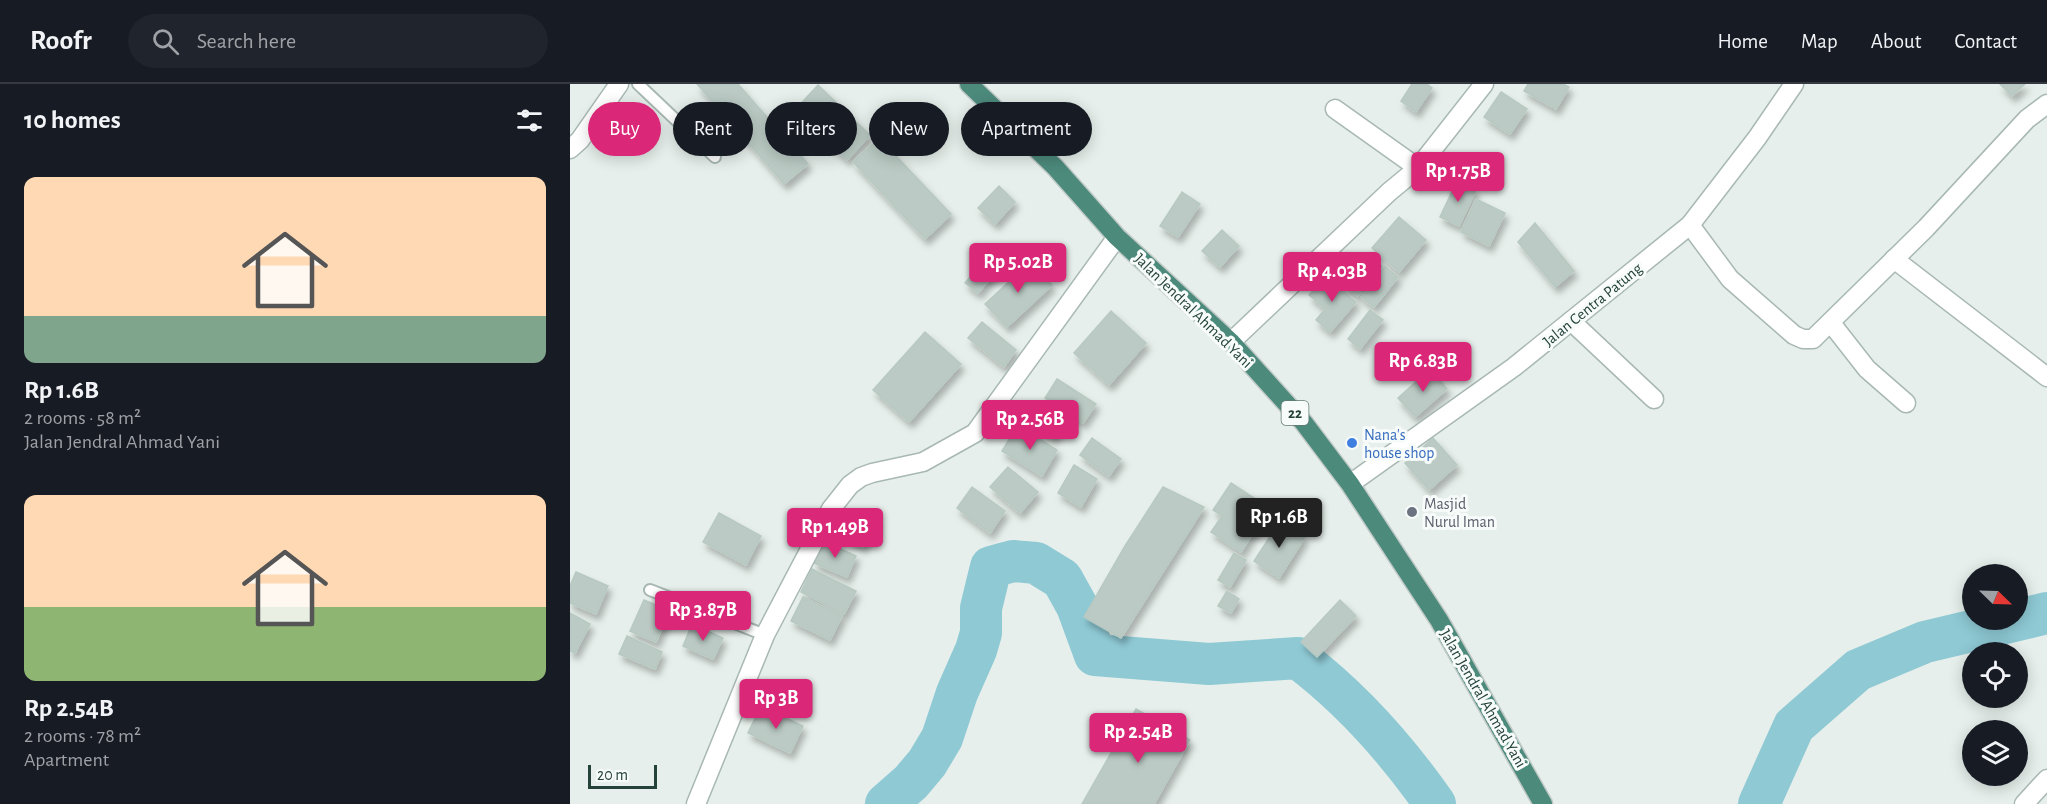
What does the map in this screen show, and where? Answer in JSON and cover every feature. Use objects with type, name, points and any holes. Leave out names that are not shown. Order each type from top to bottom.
[{"type":"highway","name":"Jalan Jendral Ahmad Yani","points":[[969,84],[1055,167],[1117,237],[1231,342],[1304,423],[1350,484],[1439,620],[1543,804]]},
{"type":"street","points":[[570,149],[580,140],[619,84]]},
{"type":"street","points":[[1231,342],[1389,192],[1418,168],[1484,84]]},
{"type":"street","name":"Jalan Centra Patung","points":[[1350,484],[1514,367],[1690,225],[1757,138],[1794,84]]},
{"type":"street","points":[[1335,109],[1418,168]]},
{"type":"street","points":[[1690,225],[1730,279],[1794,335],[1803,339],[1813,339],[1926,228],[2027,119],[2043,113]]},
{"type":"street","points":[[696,804],[765,634],[831,509],[850,485],[861,477],[923,462],[975,433],[1117,237]]},
{"type":"street","points":[[1894,259],[2047,377]]},
{"type":"street","points":[[1571,321],[1654,399]]},
{"type":"street","points":[[1831,323],[1867,369],[1906,404]]},
{"type":"street","points":[[2024,804],[2047,779]]},
{"type":"lane","points":[[638,84],[715,157]]},
{"type":"lane","points":[[650,590],[765,634]]},
{"type":"building","points":[[697,84],[738,84],[765,115],[765,156],[801,156],[808,164],[784,184],[753,148],[753,102],[713,102]]},
{"type":"building","points":[[1412,84],[1427,84],[1432,88],[1416,112],[1401,101]]},
{"type":"building","points":[[1528,84],[1563,84],[1569,87],[1556,109],[1524,91]]},
{"type":"building","points":[[2000,84],[2025,84],[2012,96]]},
{"type":"building","points":[[818,85],[836,102],[802,102]]},
{"type":"building","points":[[1501,92],[1527,109],[1510,134],[1484,117]]},
{"type":"building","points":[[857,122],[869,134],[857,149]]},
{"type":"building","points":[[869,147],[869,156],[896,156],[951,214],[925,239],[853,162]]},
{"type":"building","points":[[1457,181],[1476,190],[1459,226],[1440,217]]},
{"type":"building","points":[[999,186],[1015,202],[995,224],[978,208]]},
{"type":"building","points":[[1182,192],[1200,204],[1178,237],[1160,226]]},
{"type":"building","points":[[1476,199],[1505,213],[1489,246],[1461,232]]},
{"type":"building","points":[[1399,217],[1426,240],[1399,272],[1372,248]]},
{"type":"building","points":[[1535,223],[1574,271],[1555,287],[1518,242]]},
{"type":"building","points":[[1222,230],[1239,246],[1220,267],[1202,251]]},
{"type":"building","points":[[989,255],[1001,266],[978,293],[965,283]]},
{"type":"building","points":[[1368,255],[1382,266],[1358,296],[1345,286]]},
{"type":"building","points":[[1030,262],[1052,285],[1007,327],[985,304]]},
{"type":"building","points":[[1385,266],[1398,277],[1374,307],[1361,297]]},
{"type":"building","points":[[1326,276],[1356,302],[1330,332],[1316,320],[1325,309],[1309,295]]},
{"type":"building","points":[[1370,310],[1383,320],[1360,349],[1348,339]]},
{"type":"building","points":[[1111,311],[1146,343],[1109,385],[1074,353]]},
{"type":"building","points":[[982,322],[1016,350],[1004,367],[968,338]]},
{"type":"building","points":[[925,332],[961,364],[909,422],[873,390]]},
{"type":"building","points":[[1430,369],[1447,389],[1415,417],[1398,398]]},
{"type":"building","points":[[1057,379],[1096,404],[1083,423],[1045,398]]},
{"type":"building","points":[[1046,401],[1068,415],[1054,438],[1032,424]]},
{"type":"building","points":[[1018,425],[1057,450],[1042,476],[1002,451]]},
{"type":"building","points":[[1092,438],[1121,459],[1109,476],[1080,455]]},
{"type":"building","points":[[1433,438],[1457,465],[1429,490],[1405,463]]},
{"type":"building","points":[[1074,465],[1097,479],[1081,507],[1058,493]]},
{"type":"building","points":[[1008,467],[1038,492],[1020,513],[990,487]]},
{"type":"building","points":[[1231,483],[1269,508],[1241,552],[1211,532],[1222,516],[1213,510]]},
{"type":"building","points":[[972,487],[1005,511],[990,533],[957,508]]},
{"type":"building","points":[[1163,487],[1204,507],[1121,638],[1084,617],[1125,546]]},
{"type":"building","points":[[719,513],[761,536],[746,565],[703,542]]},
{"type":"building","points":[[861,515],[876,522],[863,547],[849,540]]},
{"type":"building","points":[[1280,521],[1305,537],[1279,578],[1254,561]]},
{"type":"building","points":[[823,541],[856,556],[847,577],[814,563]]},
{"type":"building","points":[[1234,553],[1246,560],[1230,587],[1218,580]]},
{"type":"building","points":[[812,569],[856,591],[844,614],[801,592]]},
{"type":"building","points":[[576,572],[608,586],[596,614],[570,603],[570,586]]},
{"type":"building","points":[[1227,591],[1239,599],[1231,613],[1218,606]]},
{"type":"building","points":[[803,597],[842,616],[830,640],[791,621]]},
{"type":"building","points":[[644,600],[670,611],[656,642],[630,631]]},
{"type":"building","points":[[1340,600],[1356,616],[1317,657],[1301,642]]},
{"type":"building","points":[[570,613],[590,624],[575,653],[570,651]]},
{"type":"building","points":[[692,624],[723,638],[713,659],[683,646]]},
{"type":"building","points":[[627,636],[662,652],[655,669],[619,654]]},
{"type":"building","points":[[761,706],[803,726],[790,753],[748,733]]},
{"type":"building","points":[[1136,709],[1190,740],[1154,804],[1082,804]]},
{"type":"waterway","points":[[886,804],[911,782],[927,763],[942,738],[981,633],[981,608],[991,567],[1013,561],[1036,563],[1062,579],[1077,606],[1095,655],[1209,664],[1298,658],[1336,690],[1372,726],[1435,804]]},
{"type":"waterway","points":[[1759,804],[1794,726],[1858,670],[1925,642],[2047,613]]},
{"type":"place","name":"Nana's house shop","points":[[1352,443]]},
{"type":"place","name":"Masjid Nurul Iman","points":[[1412,512]]}]
